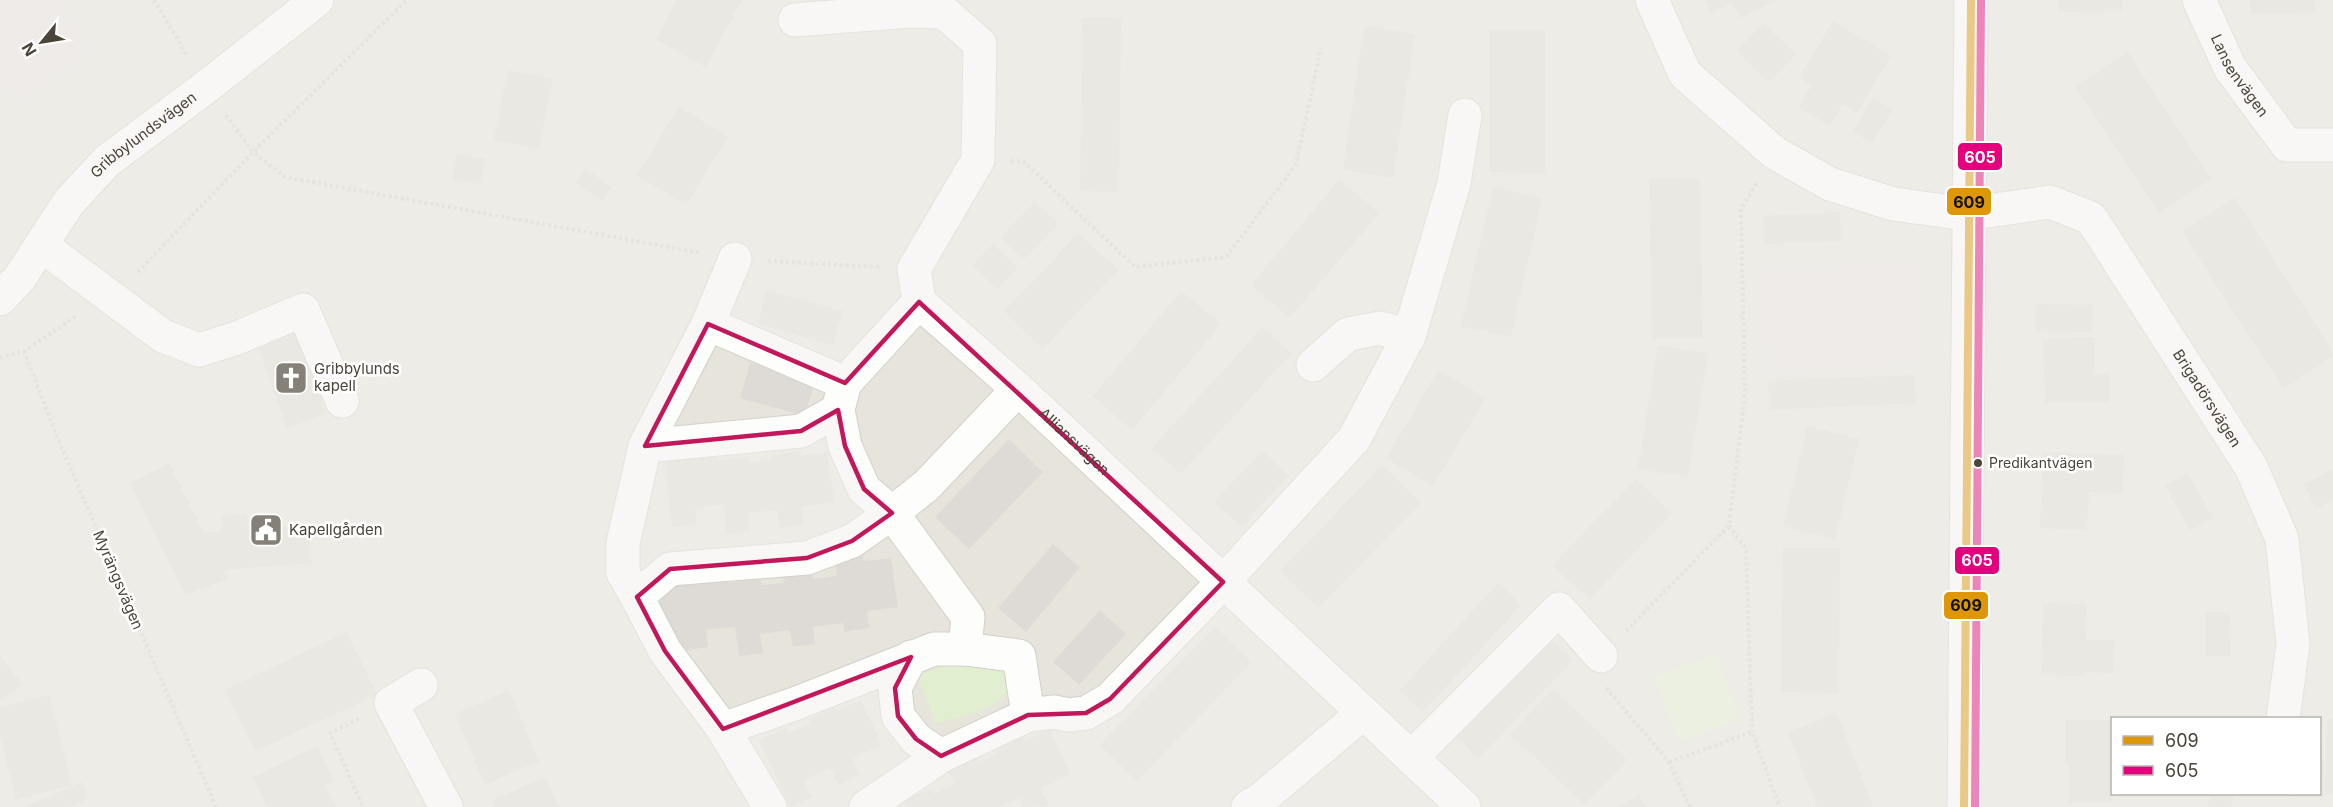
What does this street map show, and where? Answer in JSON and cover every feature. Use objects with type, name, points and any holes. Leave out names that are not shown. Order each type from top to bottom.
[{"type":"street","name":"Gribbylundsvägen","points":[[0,299],[19,279],[69,202],[106,161],[206,87],[317,0]]},
{"type":"street","points":[[1652,0],[1685,74],[1775,153],[1830,184],[1893,204],[1968,214]]},
{"type":"street","points":[[1964,807],[1971,0]]},
{"type":"street","name":"Lansenvägen","points":[[2199,0],[2230,68],[2287,145],[2333,145]]},
{"type":"street","points":[[645,446],[801,431],[841,396],[919,302],[914,269],[978,160],[980,44],[944,12],[910,11],[795,20]]},
{"type":"street","points":[[866,807],[940,756],[1028,715],[1054,712],[1069,715],[1086,713],[1110,699],[1354,439],[1409,336],[1454,183],[1465,115]]},
{"type":"street","name":"Brigadörsvägen","points":[[1968,214],[2050,202],[2091,218],[2251,467],[2282,539],[2293,644],[2283,717]]},
{"type":"street","points":[[41,245],[163,336],[199,350],[237,338],[303,310],[342,401]]},
{"type":"street","points":[[735,259],[708,324],[645,446],[623,543],[623,573],[665,651],[723,729],[770,807]]},
{"type":"street","name":"Alliansvägen","points":[[919,302],[1018,389],[1362,714],[1464,807]]},
{"type":"street","points":[[708,324],[841,396]]},
{"type":"street","points":[[1313,365],[1347,334],[1380,328],[1409,336]]},
{"type":"street","points":[[637,597],[670,569],[807,558],[852,542],[926,486],[1018,389]]},
{"type":"street","points":[[841,396],[845,446],[864,489],[892,513],[968,617],[964,648]]},
{"type":"street","points":[[1411,758],[1560,609],[1601,656]]},
{"type":"street","points":[[723,729],[797,703],[934,649],[964,648],[1019,656],[1028,715]]},
{"type":"street","points":[[911,657],[895,688],[898,716],[916,739],[940,756]]},
{"type":"street","points":[[421,685],[391,704],[446,807]]},
{"type":"street","points":[[1248,807],[1362,714]]},
{"type":"path","points":[[154,0],[206,87],[253,152],[285,177],[735,259],[914,269]]},
{"type":"path","points":[[0,357],[24,351],[131,280],[253,152],[407,0]]},
{"type":"path","points":[[978,160],[1023,161],[1135,267],[1226,256],[1296,165],[1321,48]]},
{"type":"path","points":[[1690,807],[1670,762],[1606,689],[1601,656],[1729,525],[1745,393],[1741,209],[1775,153]]},
{"type":"path","name":"Myrängsvägen","points":[[24,351],[57,437],[216,807]]},
{"type":"path","points":[[1729,525],[1746,549],[1752,732],[1780,807]]},
{"type":"path","points":[[363,807],[330,733],[391,704]]},
{"type":"path","points":[[1670,762],[1752,732]]},
{"type":"highlighted area","points":[[919,302],[1223,582],[1110,699],[1086,713],[1028,715],[941,756],[916,739],[898,716],[895,688],[911,657],[723,729],[665,651],[637,597],[670,569],[807,558],[852,541],[892,513],[864,489],[845,446],[838,410],[801,431],[645,446],[708,324],[845,383]]},
{"type":"shaded area","points":[[0,0],[2333,0],[2333,807],[0,807]]},
{"type":"shaded area","points":[[0,0],[58,0],[92,53],[15,104],[0,80]]},
{"type":"shaded area","points":[[1917,263],[1922,364],[1766,372],[1761,270]]},
{"type":"green space","points":[[1715,654],[1740,719],[1679,742],[1654,677]]},
{"type":"green space","points":[[940,656],[1009,662],[1019,689],[984,710],[935,724],[917,675],[940,668]]},
{"type":"building","points":[[677,0],[742,0],[706,67],[656,40]]},
{"type":"building","points":[[1705,0],[1779,0],[1740,18],[1733,3],[1711,13]]},
{"type":"building","points":[[2058,0],[2122,0],[2122,11],[2058,12]]},
{"type":"building","points":[[2250,0],[2315,0],[2316,12],[2251,14]]},
{"type":"building","points":[[1082,17],[1121,18],[1119,192],[1080,191]]},
{"type":"building","points":[[1833,21],[1891,56],[1857,112],[1843,104],[1830,126],[1799,107],[1812,85],[1799,78]]},
{"type":"building","points":[[1763,23],[1796,54],[1769,82],[1737,51]]},
{"type":"building","points":[[1364,26],[1415,34],[1393,178],[1343,170]]},
{"type":"building","points":[[1489,29],[1545,29],[1545,173],[1489,172]]},
{"type":"building","points":[[2128,52],[2211,179],[2159,213],[2076,87]]},
{"type":"building","points":[[508,70],[553,79],[539,149],[494,140]]},
{"type":"building","points":[[1872,98],[1892,110],[1873,143],[1853,132]]},
{"type":"building","points":[[679,107],[728,137],[686,205],[637,175]]},
{"type":"building","points":[[457,153],[485,159],[480,184],[453,179]]},
{"type":"building","points":[[586,169],[611,187],[602,201],[576,183]]},
{"type":"building","points":[[1700,178],[1703,338],[1652,339],[1649,179]]},
{"type":"building","points":[[1339,180],[1379,213],[1290,318],[1251,285]]},
{"type":"building","points":[[1493,187],[1542,199],[1511,337],[1461,326]]},
{"type":"building","points":[[2235,198],[2333,352],[2333,356],[2283,388],[2182,232]]},
{"type":"building","points":[[1035,202],[1058,224],[1024,259],[1001,237]]},
{"type":"building","points":[[1840,212],[1841,241],[1765,244],[1763,216]]},
{"type":"building","points":[[1079,233],[1118,270],[1043,349],[1004,311]]},
{"type":"building","points":[[993,244],[1018,268],[998,289],[973,265]]},
{"type":"building","points":[[767,290],[843,311],[833,345],[758,324]]},
{"type":"building","points":[[1181,291],[1221,324],[1132,430],[1093,396]]},
{"type":"building","points":[[2036,304],[2093,305],[2092,332],[2035,331]]},
{"type":"building","name":"Gribbylunds kapell","points":[[295,327],[326,414],[287,428],[256,341]]},
{"type":"building","points":[[1263,327],[1291,354],[1180,474],[1152,448]]},
{"type":"building","points":[[2095,337],[2095,373],[2110,373],[2110,402],[2045,403],[2043,339]]},
{"type":"building","points":[[1658,345],[1708,353],[1688,477],[1638,469]]},
{"type":"building","points":[[750,363],[815,381],[805,416],[740,398]]},
{"type":"building","points":[[1438,370],[1486,398],[1433,486],[1386,458]]},
{"type":"building","points":[[1914,375],[1916,403],[1770,410],[1768,381]]},
{"type":"building","points":[[1807,426],[1859,439],[1835,539],[1783,526]]},
{"type":"building","points":[[1009,439],[1043,472],[969,549],[935,517]]},
{"type":"building","points":[[800,451],[801,456],[827,452],[834,502],[801,507],[803,525],[780,528],[777,510],[748,513],[750,531],[727,534],[723,504],[695,508],[697,524],[672,527],[664,462],[717,455],[718,461],[749,457],[750,462],[771,460],[771,455]]},
{"type":"building","points":[[1262,451],[1288,476],[1241,527],[1214,502]]},
{"type":"building","points":[[2043,452],[2124,455],[2123,493],[2089,492],[2087,530],[2040,528]]},
{"type":"building","name":"Kapellgården","points":[[169,463],[204,533],[223,531],[222,516],[247,514],[248,529],[308,524],[312,563],[223,570],[227,579],[185,595],[130,483]]},
{"type":"building","points":[[1382,465],[1421,502],[1319,608],[1280,571]]},
{"type":"building","points":[[2333,469],[2333,500],[2316,509],[2304,484]]},
{"type":"building","points":[[2188,473],[2213,518],[2190,530],[2165,486]]},
{"type":"building","points":[[1636,479],[1672,513],[1589,599],[1553,565]]},
{"type":"building","points":[[1053,544],[1080,567],[1026,632],[998,608]]},
{"type":"building","points":[[1783,548],[1840,548],[1839,693],[1781,692]]},
{"type":"building","points":[[863,556],[864,561],[891,558],[898,607],[867,611],[869,628],[844,632],[843,623],[813,627],[815,644],[793,647],[790,630],[760,634],[763,653],[739,656],[735,627],[706,630],[708,647],[682,651],[681,641],[665,643],[657,582],[729,577],[729,583],[761,579],[761,585],[784,583],[783,577],[812,573],[813,579],[837,576],[835,560]]},
{"type":"building","points":[[1498,583],[1521,605],[1423,712],[1400,690]]},
{"type":"building","points":[[2043,603],[2087,604],[2086,640],[2114,640],[2113,673],[2085,672],[2084,676],[2041,675]]},
{"type":"building","points":[[1100,610],[1126,634],[1079,685],[1053,662]]},
{"type":"building","points":[[2206,612],[2230,612],[2231,656],[2206,656]]},
{"type":"building","points":[[1215,627],[1251,662],[1137,781],[1100,745]]},
{"type":"building","points":[[347,632],[377,695],[255,751],[224,690]]},
{"type":"building","points":[[1547,635],[1573,660],[1478,758],[1453,732]]},
{"type":"building","points":[[0,656],[22,684],[0,702]]},
{"type":"building","points":[[1553,689],[1627,760],[1584,804],[1510,734]]},
{"type":"building","points":[[509,690],[539,761],[485,785],[455,714]]},
{"type":"building","points":[[49,695],[72,785],[16,800],[0,736],[0,707]]},
{"type":"building","points":[[861,700],[882,745],[853,758],[860,775],[839,785],[830,768],[804,780],[812,797],[790,807],[759,740],[786,728],[788,734],[810,724],[809,719],[835,707],[837,711]]},
{"type":"building","points":[[1837,713],[1873,807],[1817,807],[1788,732]]},
{"type":"building","points":[[2327,719],[2333,719],[2333,795],[2325,795]]},
{"type":"building","points":[[2065,720],[2111,720],[2111,795],[2113,795],[2113,803],[2069,803],[2069,764],[2065,764]]},
{"type":"building","points":[[1050,729],[1071,774],[1041,788],[1048,806],[1023,807],[1019,798],[998,807],[906,807],[903,801],[931,788],[934,794],[954,784],[948,769],[977,756],[979,762],[998,753],[996,749],[1023,737],[1025,741]]},
{"type":"building","points":[[317,746],[334,781],[326,785],[336,807],[267,807],[253,777]]},
{"type":"building","points":[[2321,759],[2324,759],[2324,798],[2286,797],[2286,795],[2321,795]]},
{"type":"building","points":[[546,777],[559,807],[495,807],[492,800]]},
{"type":"building","points":[[82,782],[89,798],[70,807],[25,807]]},
{"type":"building","points":[[1639,795],[1645,807],[1617,807]]},
{"type":"building","points":[[2210,795],[2234,795],[2231,807],[2208,807]]},
{"type":"transit line","name":"609","points":[[1964,807],[1971,0]]},
{"type":"transit line","name":"605","points":[[1975,807],[1981,0]]},
{"type":"place","name":"Gribbylunds kapell","points":[[291,378]]},
{"type":"place","name":"Predikantvägen","points":[[1978,463]]},
{"type":"place","name":"Kapellgården","points":[[266,530]]}]
